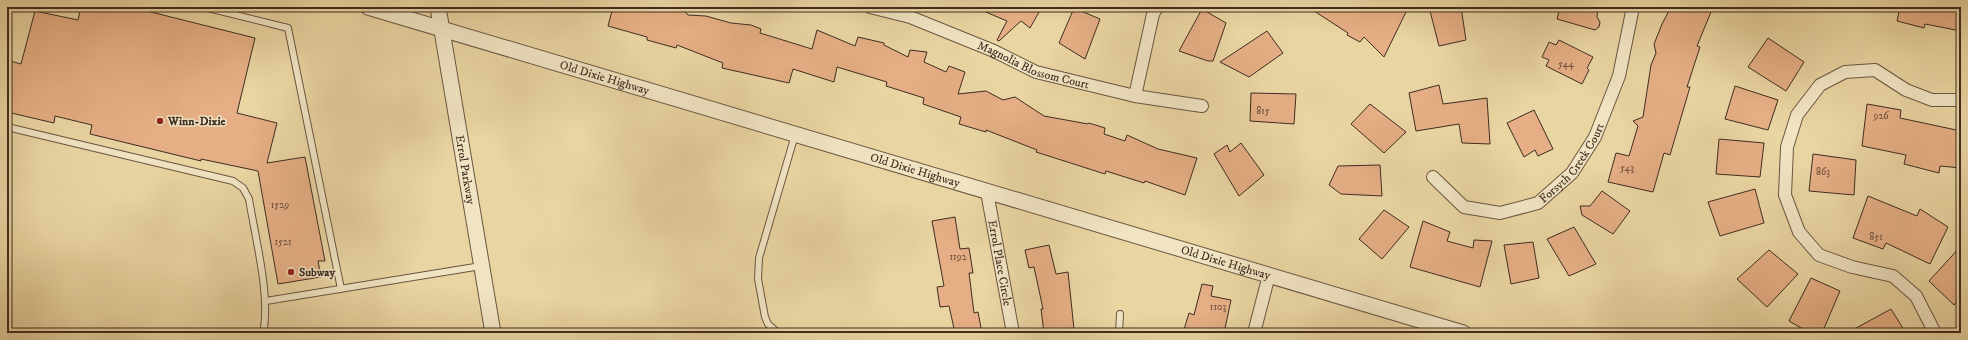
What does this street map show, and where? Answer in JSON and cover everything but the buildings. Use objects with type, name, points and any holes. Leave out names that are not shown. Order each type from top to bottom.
[{"type":"street","name":"Old Dixie Highway","points":[[368,7],[1463,333]]},
{"type":"street","name":"Errol Parkway","points":[[438,7],[493,333]]},
{"type":"street","name":"Magnolia Blossom Court","points":[[870,7],[912,12],[1036,72],[1135,96],[1202,106]]},
{"type":"street","points":[[1135,96],[1153,14],[1157,7]]},
{"type":"street","name":"Forsyth Creek Court","points":[[1432,177],[1464,207],[1500,213],[1538,203],[1572,173],[1595,136],[1619,76],[1633,7]]},
{"type":"street","points":[[1935,333],[1916,296],[1893,276],[1852,267],[1819,255],[1799,232],[1785,195],[1788,147],[1797,115],[1820,85],[1845,72],[1875,70],[1906,90],[1932,100],[1961,100]]},
{"type":"street","name":"Errol Place Circle","points":[[987,192],[1013,333]]},
{"type":"street","points":[[1254,333],[1269,275]]},
{"type":"lane","points":[[204,7],[288,28],[341,289]]},
{"type":"lane","points":[[7,127],[233,181],[243,188],[249,199],[266,301],[263,333]]},
{"type":"lane","points":[[778,333],[768,324],[765,317],[758,267],[795,135]]},
{"type":"lane","points":[[266,301],[482,266]]},
{"type":"lane","points":[[1119,333],[1120,314]]},
{"type":"place","name":"Winn-Dixie","points":[[160,121]]},
{"type":"place","name":"Subway","points":[[291,272]]}]
